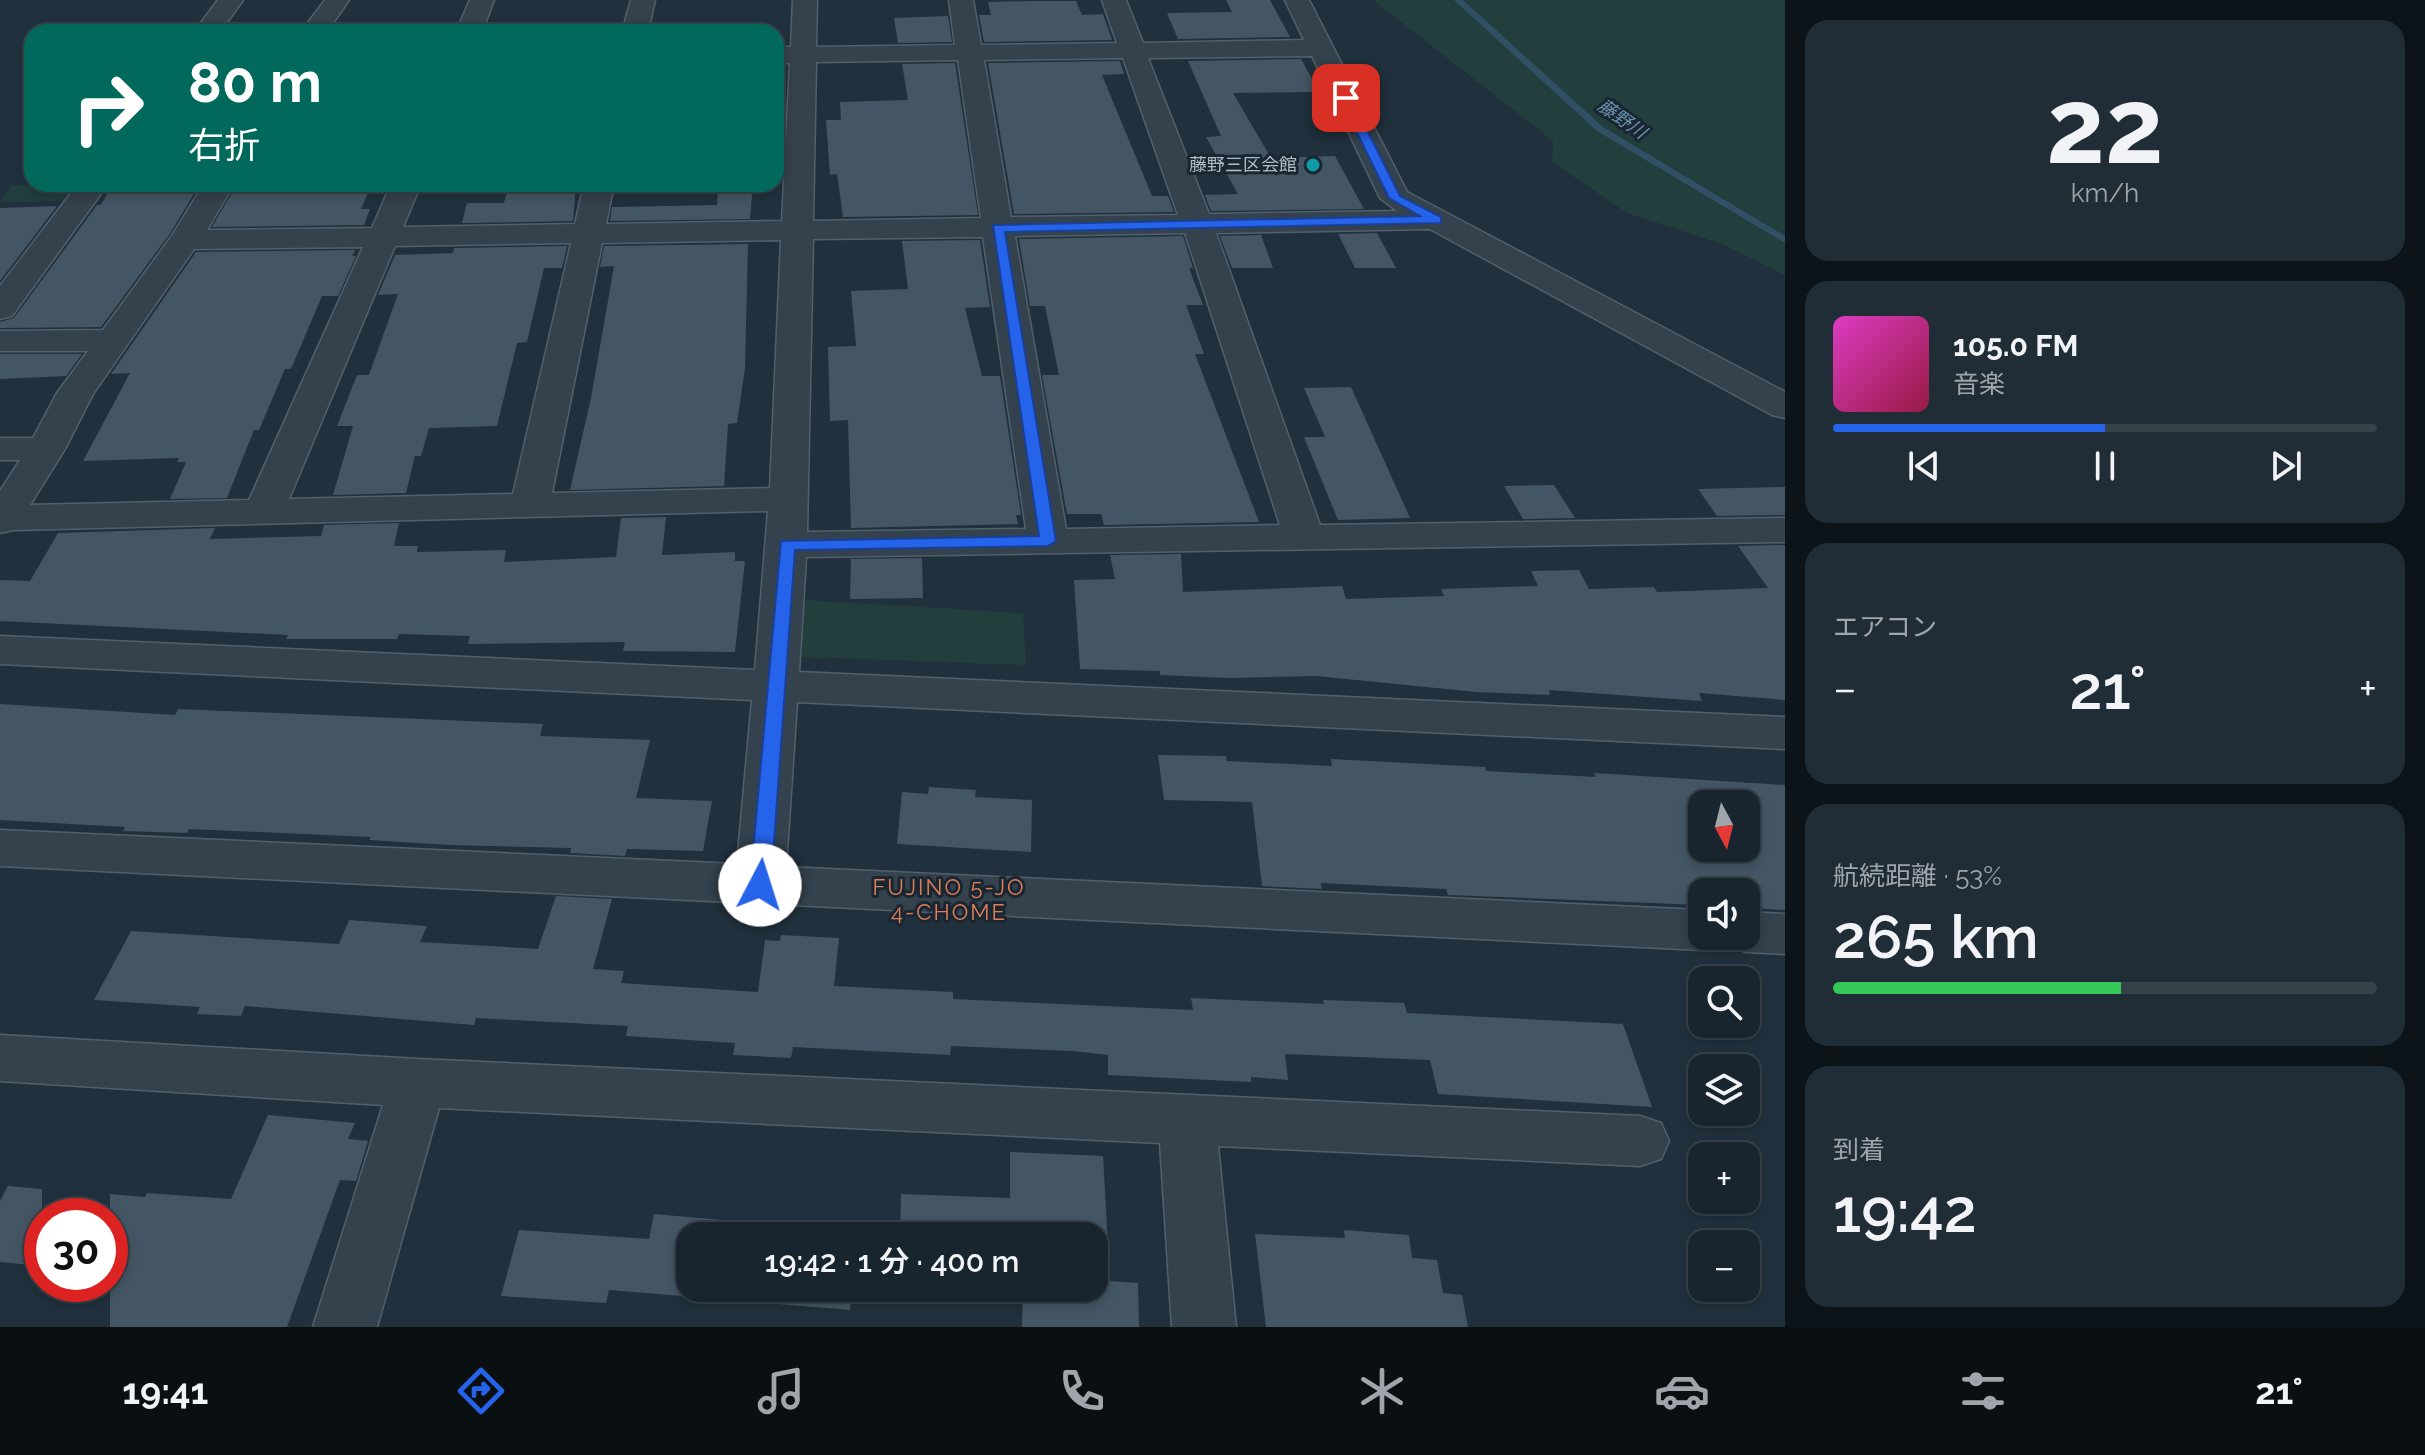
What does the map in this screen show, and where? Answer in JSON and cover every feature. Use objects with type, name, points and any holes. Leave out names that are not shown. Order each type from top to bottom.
[{"type":"street","points":[[213,24],[231,0]]},
{"type":"street","points":[[320,24],[337,0]]},
{"type":"street","points":[[472,24],[482,0]]},
{"type":"street","points":[[637,24],[643,0]]},
{"type":"street","points":[[760,885],[787,545],[798,232],[790,54],[805,0]]},
{"type":"street","points":[[961,0],[1048,541]]},
{"type":"street","points":[[1114,0],[1197,224],[1304,537]]},
{"type":"street","points":[[1297,0],[1395,198],[1785,407]]},
{"type":"street","points":[[790,54],[1321,48]]},
{"type":"street","points":[[0,309],[87,192]]},
{"type":"street","points":[[1,520],[46,449],[75,393],[185,240],[214,192]]},
{"type":"street","points":[[264,511],[403,192]]},
{"type":"street","points":[[530,505],[597,192]]},
{"type":"street","points":[[185,240],[1436,220]]},
{"type":"street","points":[[0,341],[113,340]]},
{"type":"street","points":[[0,449],[46,449]]},
{"type":"street","points":[[1,520],[787,499]]},
{"type":"street","points":[[787,545],[1785,530]]},
{"type":"street","points":[[0,650],[1785,733]]},
{"type":"street","points":[[0,848],[1688,929]]},
{"type":"street","points":[[1760,933],[1785,934]]},
{"type":"street","points":[[0,1058],[418,1083],[1640,1141]]},
{"type":"street","points":[[345,1327],[418,1083]]},
{"type":"street","points":[[1187,1120],[1204,1327]]},
{"type":"green space","points":[[1373,0],[1785,0],[1785,275],[1722,244],[1627,213],[1552,162],[1553,141]]},
{"type":"green space","points":[[12,185],[24,185],[24,192],[72,192],[65,201],[0,202]]},
{"type":"green space","points":[[803,600],[1023,613],[1026,665],[802,657]]},
{"type":"building","points":[[1226,0],[1270,0],[1290,37],[1178,39],[1167,13],[1232,12]]},
{"type":"building","points":[[1076,1],[1082,15],[1103,14],[1112,40],[984,42],[979,15],[991,15],[988,2]]},
{"type":"building","points":[[948,16],[952,42],[898,43],[894,18]]},
{"type":"building","points":[[1301,59],[1319,92],[1233,93],[1271,158],[1335,156],[1364,209],[1211,211],[1205,195],[1238,194],[1206,137],[1221,136],[1188,61]]},
{"type":"building","points":[[1120,61],[1124,74],[1102,75],[1152,196],[1168,196],[1174,212],[1014,214],[988,63]]},
{"type":"building","points":[[955,63],[978,215],[843,217],[837,174],[830,175],[826,120],[841,120],[840,102],[908,100],[902,64]]},
{"type":"building","points":[[108,192],[195,192],[169,235],[101,327],[0,328],[0,322],[14,318],[97,205],[101,205]]},
{"type":"building","points":[[232,192],[368,192],[361,209],[370,209],[364,225],[212,227]]},
{"type":"building","points":[[507,192],[575,192],[573,221],[462,223],[467,203],[504,203]]},
{"type":"building","points":[[718,192],[752,192],[750,219],[610,221],[612,207],[717,205]]},
{"type":"building","points":[[57,206],[0,281],[0,208]]},
{"type":"building","points":[[1377,233],[1396,268],[1355,268],[1338,234]]},
{"type":"building","points":[[1261,235],[1273,268],[1232,268],[1220,236]]},
{"type":"building","points":[[1183,236],[1193,268],[1189,268],[1203,305],[1186,305],[1204,354],[1195,354],[1259,522],[1104,525],[1101,514],[1067,514],[1042,375],[1059,375],[1045,306],[1030,306],[1019,239]]},
{"type":"building","points":[[980,240],[990,307],[965,308],[982,376],[1000,376],[1021,515],[1016,515],[1018,524],[851,528],[848,420],[830,421],[828,347],[856,346],[851,291],[908,289],[902,241]]},
{"type":"building","points":[[748,244],[745,368],[737,423],[728,424],[724,486],[570,490],[591,398],[614,266],[600,267],[604,246]]},
{"type":"building","points":[[567,246],[562,268],[544,268],[527,342],[517,343],[497,426],[429,428],[421,456],[415,456],[406,493],[333,495],[353,426],[337,426],[357,375],[369,375],[398,294],[378,295],[395,255],[453,253],[454,248]]},
{"type":"building","points":[[355,250],[352,256],[356,256],[338,296],[322,296],[291,369],[285,369],[259,430],[254,430],[227,498],[170,499],[186,462],[177,462],[179,458],[83,461],[130,373],[111,374],[196,252]]},
{"type":"building","points":[[0,354],[82,354],[66,376],[0,379]]},
{"type":"building","points":[[1351,387],[1410,518],[1338,520],[1304,437],[1325,437],[1304,388]]},
{"type":"building","points":[[1554,485],[1575,518],[1523,519],[1504,486]]},
{"type":"building","points":[[1785,487],[1785,515],[1717,516],[1698,489]]},
{"type":"building","points":[[666,517],[662,555],[735,552],[735,561],[745,561],[735,652],[623,651],[625,642],[468,644],[470,636],[399,634],[397,639],[286,639],[288,635],[0,621],[0,580],[30,581],[58,533],[215,528],[210,539],[321,536],[324,525],[399,523],[394,546],[418,546],[417,552],[506,550],[504,562],[616,557],[621,518]]},
{"type":"building","points":[[1785,545],[1785,700],[1699,693],[1702,701],[1549,690],[1550,695],[1476,692],[1316,676],[1229,678],[1160,675],[1160,671],[1080,669],[1074,580],[1115,579],[1110,555],[1181,554],[1183,592],[1342,586],[1346,599],[1444,596],[1441,589],[1538,586],[1531,571],[1579,570],[1589,589],[1654,587],[1657,592],[1768,588],[1738,546]]},
{"type":"building","points":[[922,558],[923,598],[850,599],[851,559]]},
{"type":"building","points":[[0,704],[175,715],[178,709],[543,724],[540,736],[650,740],[636,798],[712,801],[703,851],[627,849],[625,856],[570,853],[571,848],[450,845],[369,840],[371,837],[189,829],[187,833],[123,831],[125,827],[0,820]]},
{"type":"building","points":[[1158,755],[1226,756],[1227,761],[1332,766],[1331,759],[1485,767],[1486,771],[1596,777],[1594,773],[1785,785],[1785,910],[1760,909],[1760,878],[1688,878],[1688,904],[1448,895],[1446,889],[1321,883],[1322,889],[1262,886],[1252,802],[1164,800]]},
{"type":"building","points":[[929,787],[976,790],[975,797],[1032,800],[1031,852],[897,844],[902,792],[928,794]]},
{"type":"building","points":[[556,896],[612,899],[593,969],[624,971],[621,983],[758,992],[765,940],[780,941],[781,935],[839,938],[834,986],[953,992],[953,999],[1193,1010],[1191,998],[1324,1004],[1323,1000],[1404,1003],[1407,1013],[1623,1024],[1652,1107],[1438,1094],[1430,1060],[1285,1054],[1288,1080],[1251,1077],[1251,1082],[1108,1075],[1108,1055],[1073,1051],[951,1046],[950,1055],[793,1047],[791,1058],[733,1055],[735,1043],[626,1036],[628,1026],[476,1018],[474,1025],[245,1006],[241,1016],[197,1014],[200,1007],[94,1000],[131,931],[339,944],[349,920],[427,926],[420,942],[538,949]]},
{"type":"building","points":[[268,1115],[355,1123],[348,1139],[368,1141],[356,1181],[340,1180],[287,1327],[110,1327],[110,1302],[128,1302],[128,1198],[110,1198],[110,1194],[145,1197],[147,1193],[231,1199]]},
{"type":"building","points":[[1010,1152],[1103,1156],[1107,1222],[900,1222],[901,1194],[1010,1198]]},
{"type":"building","points":[[8,1186],[42,1189],[42,1198],[24,1198],[24,1264],[0,1262],[0,1201]]},
{"type":"building","points":[[654,1214],[745,1222],[676,1222],[676,1296],[609,1290],[606,1303],[501,1296],[519,1230],[649,1239]]},
{"type":"building","points":[[1344,1230],[1409,1235],[1412,1258],[1437,1260],[1443,1293],[1462,1295],[1468,1327],[1266,1327],[1255,1234],[1345,1238]]},
{"type":"building","points":[[1108,1245],[1110,1281],[1138,1283],[1139,1327],[1022,1327],[1023,1302],[1108,1302]]},
{"type":"building","points":[[754,1302],[851,1302],[850,1310]]},
{"type":"waterway","name":"藤野川","points":[[1458,0],[1600,129],[1785,240]]},
{"type":"place","name":"藤野三区会館","points":[[1313,165]]},
{"type":"district","name":"FUJINO 5-JO 4-CHOME","points":[[949,900]]},
{"type":"route","points":[[760,885],[787,545],[1048,541],[998,228],[1436,220],[1395,198],[1346,98]]}]
